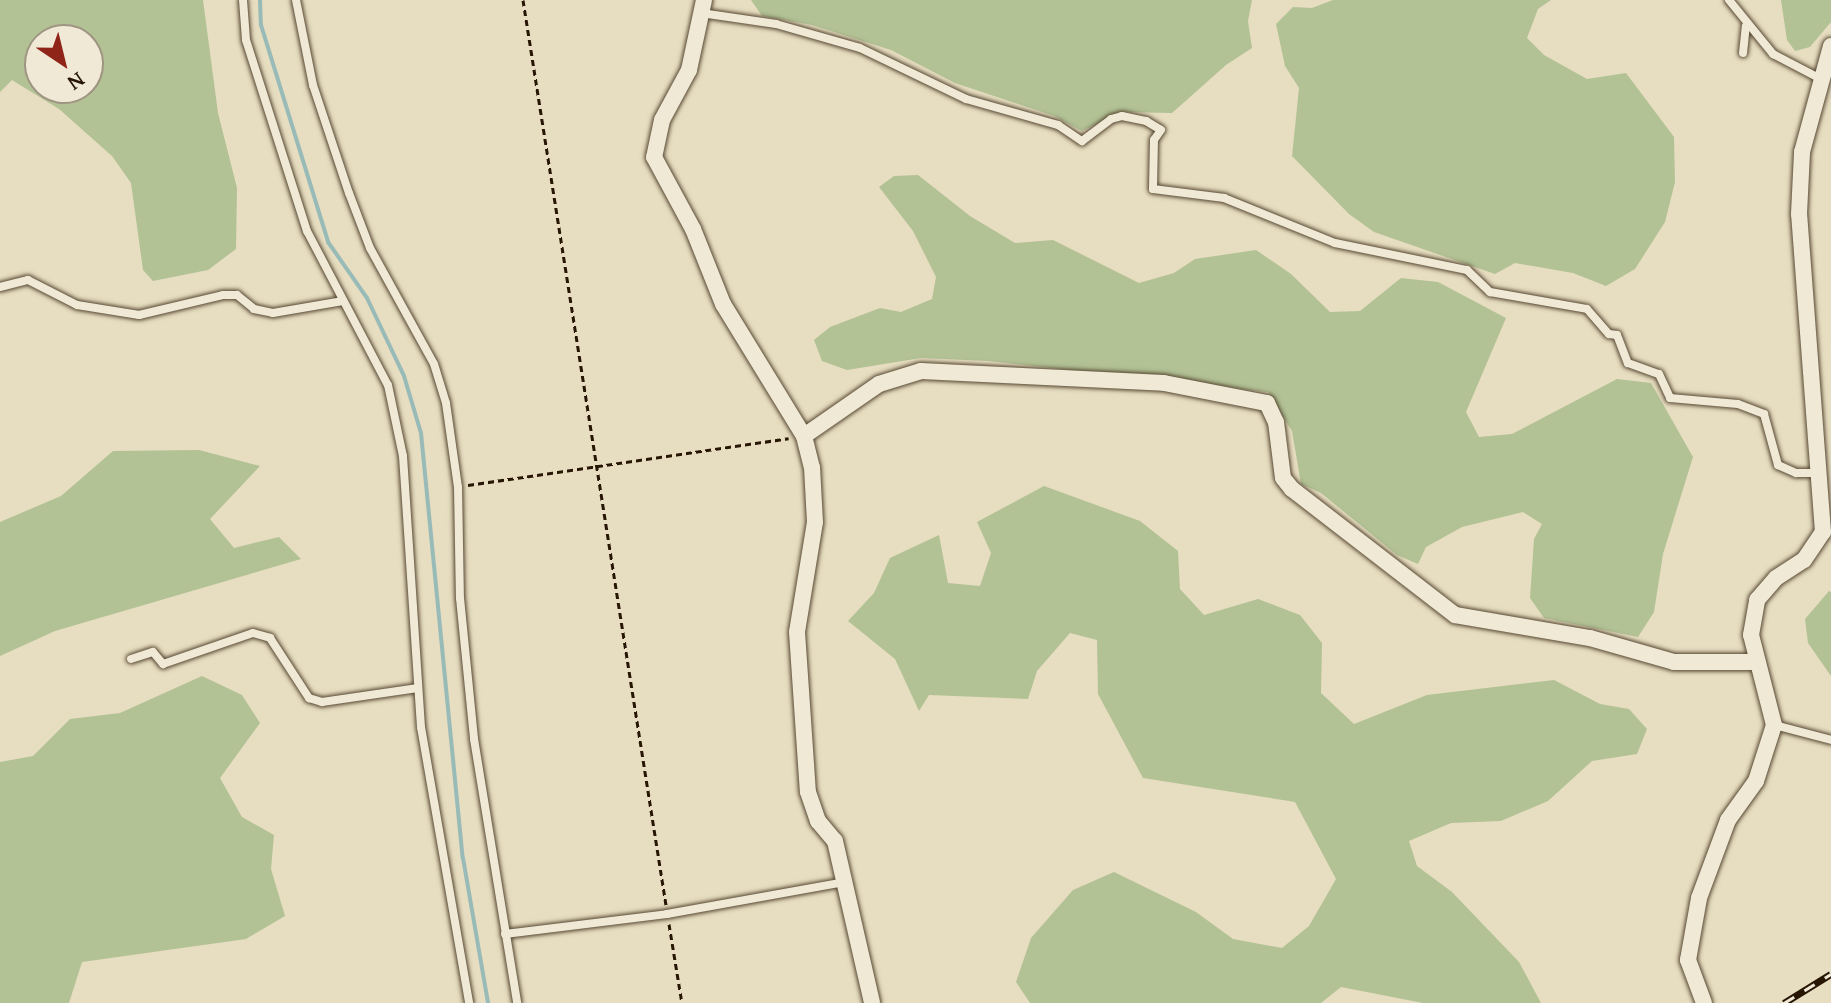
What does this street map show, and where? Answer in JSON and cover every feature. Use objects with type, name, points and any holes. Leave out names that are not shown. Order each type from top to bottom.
[{"type":"street","points":[[702,6],[689,70],[662,120],[654,157],[693,229],[723,304],[804,436],[812,467],[815,522],[797,632],[808,792],[818,821],[835,841],[872,1003]]},
{"type":"street","points":[[1704,1003],[1688,960],[1699,898],[1728,820],[1756,781],[1774,725],[1755,662],[1751,635],[1757,600],[1776,578],[1804,560],[1823,532],[1822,473],[1812,417],[1799,214],[1802,152],[1831,46]]},
{"type":"street","points":[[804,436],[879,384],[921,371],[1164,383],[1267,403],[1276,422],[1283,478],[1292,489],[1455,615],[1590,638],[1674,662],[1755,662]]},
{"type":"lane","points":[[243,0],[246,40],[307,231],[388,385],[403,456],[418,688],[469,1003]]},
{"type":"lane","points":[[296,0],[306,58],[349,193],[370,248],[434,364],[458,487],[460,598],[474,739],[517,1003]]},
{"type":"lane","points":[[1729,0],[1746,26],[1773,54],[1821,79]]},
{"type":"lane","points":[[702,6],[860,48],[966,99],[1058,125],[1082,141],[1111,119],[1122,116],[1146,121],[1161,130],[1154,140],[1153,189],[1224,198],[1335,243],[1467,270],[1490,292],[1587,309],[1609,334],[1617,335],[1628,363],[1659,374],[1670,398],[1738,404],[1764,414],[1778,465],[1796,473],[1822,473]]},
{"type":"lane","points":[[1743,53],[1746,26]]},
{"type":"lane","points":[[0,287],[28,280],[77,305],[139,315],[223,295],[237,295],[254,309],[273,313],[343,301]]},
{"type":"lane","points":[[131,659],[153,652],[163,664],[253,633],[270,638],[309,698],[322,702],[418,688]]},
{"type":"lane","points":[[1774,725],[1831,740]]},
{"type":"lane","points":[[505,934],[667,914],[844,882]]},
{"type":"path","points":[[523,0],[594,466],[682,1003]]},
{"type":"path","points":[[458,487],[804,436]]},
{"type":"green space","points":[[0,0],[203,0],[218,113],[237,188],[236,249],[208,270],[153,281],[143,270],[131,183],[112,156],[51,104],[104,104],[104,24],[24,24],[24,87],[12,80],[0,92]]},
{"type":"green space","points":[[751,0],[1252,0],[1248,21],[1252,48],[1226,65],[1172,113],[1121,112],[1082,131],[1054,116],[955,83],[891,50],[812,25],[762,16]]},
{"type":"green space","points":[[1333,0],[1551,0],[1538,9],[1527,38],[1544,55],[1587,79],[1626,73],[1674,137],[1675,182],[1665,222],[1635,269],[1606,286],[1573,273],[1515,263],[1495,274],[1374,232],[1349,214],[1292,156],[1299,88],[1285,66],[1276,24],[1293,7],[1312,8]]},
{"type":"green space","points":[[1781,0],[1831,0],[1831,22],[1810,47],[1795,51],[1787,40]]},
{"type":"green space","points":[[918,175],[970,216],[1015,243],[1053,240],[1139,283],[1174,273],[1195,259],[1256,250],[1291,274],[1330,312],[1360,311],[1401,278],[1438,282],[1506,318],[1466,412],[1479,437],[1512,434],[1617,379],[1651,383],[1693,457],[1663,554],[1654,612],[1638,637],[1544,618],[1530,598],[1534,539],[1542,524],[1523,512],[1462,527],[1426,547],[1418,564],[1397,555],[1321,493],[1301,484],[1292,431],[1268,392],[988,361],[921,358],[847,370],[822,361],[814,340],[830,327],[880,308],[901,312],[932,299],[936,277],[913,231],[879,187],[894,176]]},
{"type":"green space","points":[[199,450],[260,466],[210,519],[234,548],[279,537],[301,559],[55,631],[0,656],[0,522],[61,496],[113,451]]},
{"type":"green space","points":[[1044,486],[1140,521],[1178,551],[1180,589],[1204,615],[1258,599],[1300,615],[1322,643],[1321,693],[1354,724],[1427,695],[1554,680],[1600,704],[1629,709],[1647,729],[1637,754],[1592,761],[1548,801],[1501,821],[1451,823],[1409,841],[1417,866],[1452,892],[1519,962],[1541,1003],[1423,1003],[1341,987],[1321,1003],[1030,1003],[1016,982],[1031,938],[1073,890],[1114,872],[1196,912],[1233,939],[1282,948],[1309,926],[1336,879],[1295,802],[1143,778],[1098,694],[1097,640],[1070,633],[1037,671],[1028,699],[929,695],[919,711],[895,659],[848,621],[874,593],[890,558],[939,535],[948,583],[980,586],[991,553],[977,522]]},
{"type":"green space","points":[[1829,591],[1831,676],[1808,643],[1805,619]]},
{"type":"green space","points":[[202,676],[242,695],[260,723],[220,778],[242,817],[274,835],[271,869],[285,916],[246,939],[82,962],[69,1003],[0,1003],[0,762],[33,756],[70,719],[120,713]]},
{"type":"waterway","points":[[260,0],[261,25],[328,242],[367,298],[404,376],[421,433],[463,858],[488,1003]]},
{"type":"railway","points":[[1784,1003],[1831,974]]}]
